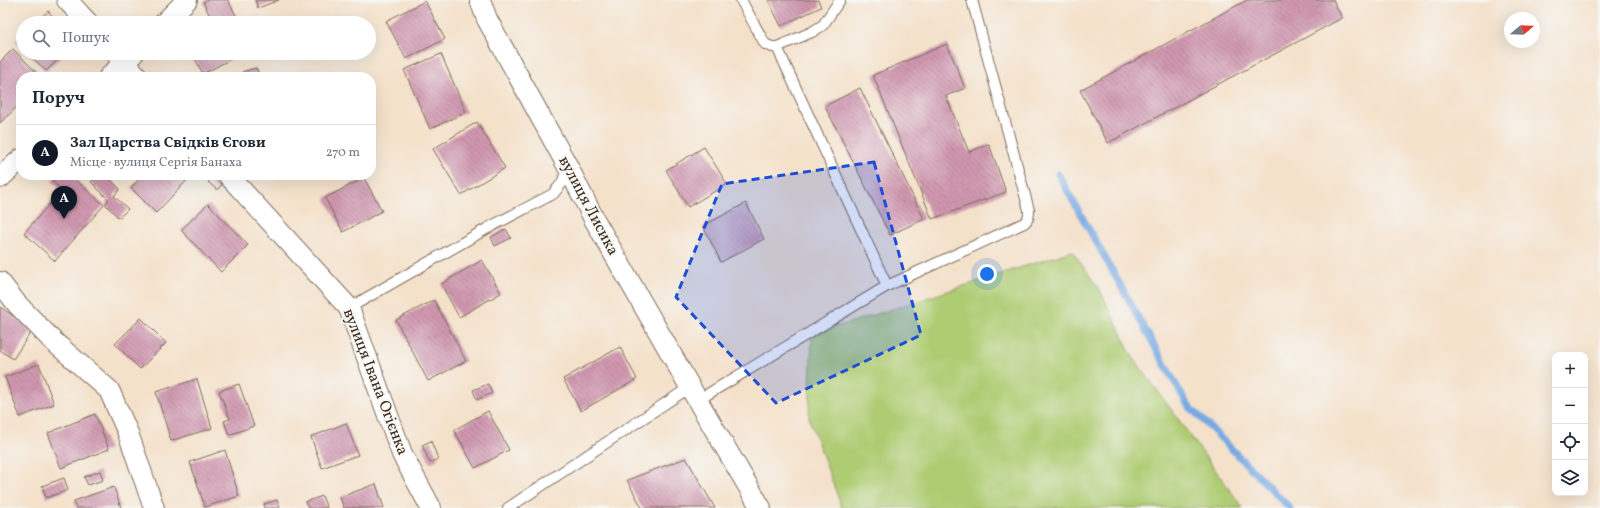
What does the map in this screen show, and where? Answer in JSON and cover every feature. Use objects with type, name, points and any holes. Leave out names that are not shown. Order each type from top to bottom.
[{"type":"street","points":[[67,0],[82,16]]},
{"type":"street","points":[[171,16],[187,0]]},
{"type":"street","name":"вулиця Лисика","points":[[480,0],[487,20],[568,167],[594,219],[761,508]]},
{"type":"street","points":[[112,72],[122,60]]},
{"type":"street","points":[[127,60],[135,72]]},
{"type":"street","points":[[0,178],[16,164]]},
{"type":"street","name":"вулиця Івана Огієнка","points":[[233,180],[349,308],[402,454],[431,508]]},
{"type":"street","points":[[0,282],[17,304],[52,340],[109,390],[128,434],[154,508]]},
{"type":"lane","points":[[741,0],[765,44],[772,47],[777,47],[799,39],[823,25],[840,0]]},
{"type":"lane","points":[[508,508],[887,286],[1028,220],[1029,215],[972,0]]},
{"type":"lane","points":[[777,47],[887,286]]},
{"type":"lane","points":[[349,308],[488,228],[553,194],[562,183],[568,167]]},
{"type":"highlighted area","points":[[874,162],[921,335],[776,403],[676,297],[722,184]]},
{"type":"green space","points":[[1072,251],[1100,290],[1132,356],[1243,508],[842,508],[809,418],[812,335]]},
{"type":"building","points":[[208,0],[228,0],[236,16],[210,16],[203,2]]},
{"type":"building","points":[[255,0],[279,0],[258,8]]},
{"type":"building","points":[[768,0],[818,0],[821,7],[781,26]]},
{"type":"building","points":[[1247,0],[1333,0],[1342,18],[1108,143],[1080,90]]},
{"type":"building","points":[[425,1],[445,39],[406,59],[386,21]]},
{"type":"building","points":[[48,11],[53,16],[43,16]]},
{"type":"building","points":[[947,44],[965,88],[946,96],[969,152],[989,144],[1006,192],[932,219],[873,75]]},
{"type":"building","points":[[13,49],[16,52],[16,60],[24,60],[36,72],[16,72],[16,108],[0,123],[0,62]]},
{"type":"building","points":[[441,54],[466,112],[430,129],[404,70]]},
{"type":"building","points":[[35,60],[58,60],[46,71]]},
{"type":"building","points":[[196,60],[229,60],[207,72],[202,72]]},
{"type":"building","points":[[256,68],[258,72],[242,72]]},
{"type":"building","points":[[860,88],[924,219],[890,235],[825,106]]},
{"type":"building","points":[[477,122],[505,168],[461,195],[433,149]]},
{"type":"building","points":[[704,147],[727,184],[688,207],[666,170]]},
{"type":"building","points":[[76,180],[104,205],[55,261],[24,233],[62,190],[52,181]]},
{"type":"building","points":[[93,180],[111,180],[120,189],[114,196],[128,209],[119,218],[105,204],[109,200],[91,182]]},
{"type":"building","points":[[138,180],[187,180],[156,213],[131,188]]},
{"type":"building","points":[[210,180],[226,180],[217,190],[208,182]]},
{"type":"building","points":[[360,180],[365,180],[382,211],[343,232],[325,198]]},
{"type":"building","points":[[746,203],[764,239],[721,262],[703,226]]},
{"type":"building","points":[[208,204],[248,245],[221,272],[181,230]]},
{"type":"building","points":[[506,229],[511,238],[495,246],[491,237]]},
{"type":"building","points":[[482,260],[501,293],[459,317],[441,284]]},
{"type":"building","points":[[434,300],[466,361],[428,381],[396,320]]},
{"type":"building","points":[[0,307],[33,329],[13,359],[0,350]]},
{"type":"building","points":[[141,318],[166,343],[140,369],[115,344]]},
{"type":"building","points":[[620,347],[637,379],[581,411],[563,379]]},
{"type":"building","points":[[39,364],[54,404],[20,417],[5,377]]},
{"type":"building","points":[[197,379],[212,428],[171,441],[156,392]]},
{"type":"building","points":[[239,384],[254,426],[229,435],[224,421],[230,419],[219,391]]},
{"type":"building","points":[[488,384],[492,393],[477,400],[473,390]]},
{"type":"building","points":[[488,411],[509,450],[475,468],[454,430]]},
{"type":"building","points":[[95,414],[109,449],[61,468],[48,433]]},
{"type":"building","points":[[346,423],[358,455],[322,468],[311,437]]},
{"type":"building","points":[[431,441],[438,459],[430,463],[422,445]]},
{"type":"building","points":[[225,450],[239,496],[205,507],[190,462]]},
{"type":"building","points":[[686,458],[715,508],[642,508],[627,480]]},
{"type":"building","points":[[100,471],[103,480],[88,485],[84,477]]},
{"type":"building","points":[[64,478],[68,490],[46,498],[42,486]]},
{"type":"building","points":[[376,484],[384,508],[344,508],[340,497]]},
{"type":"building","points":[[114,487],[121,508],[76,508],[74,501]]},
{"type":"building","points":[[322,496],[327,508],[308,508],[305,502]]},
{"type":"building","points":[[277,500],[280,508],[265,508],[264,504]]},
{"type":"waterway","points":[[1058,174],[1187,404],[1290,508]]},
{"type":"place","name":"Зал Царства Свідків Єгови","points":[[64,219]]}]
